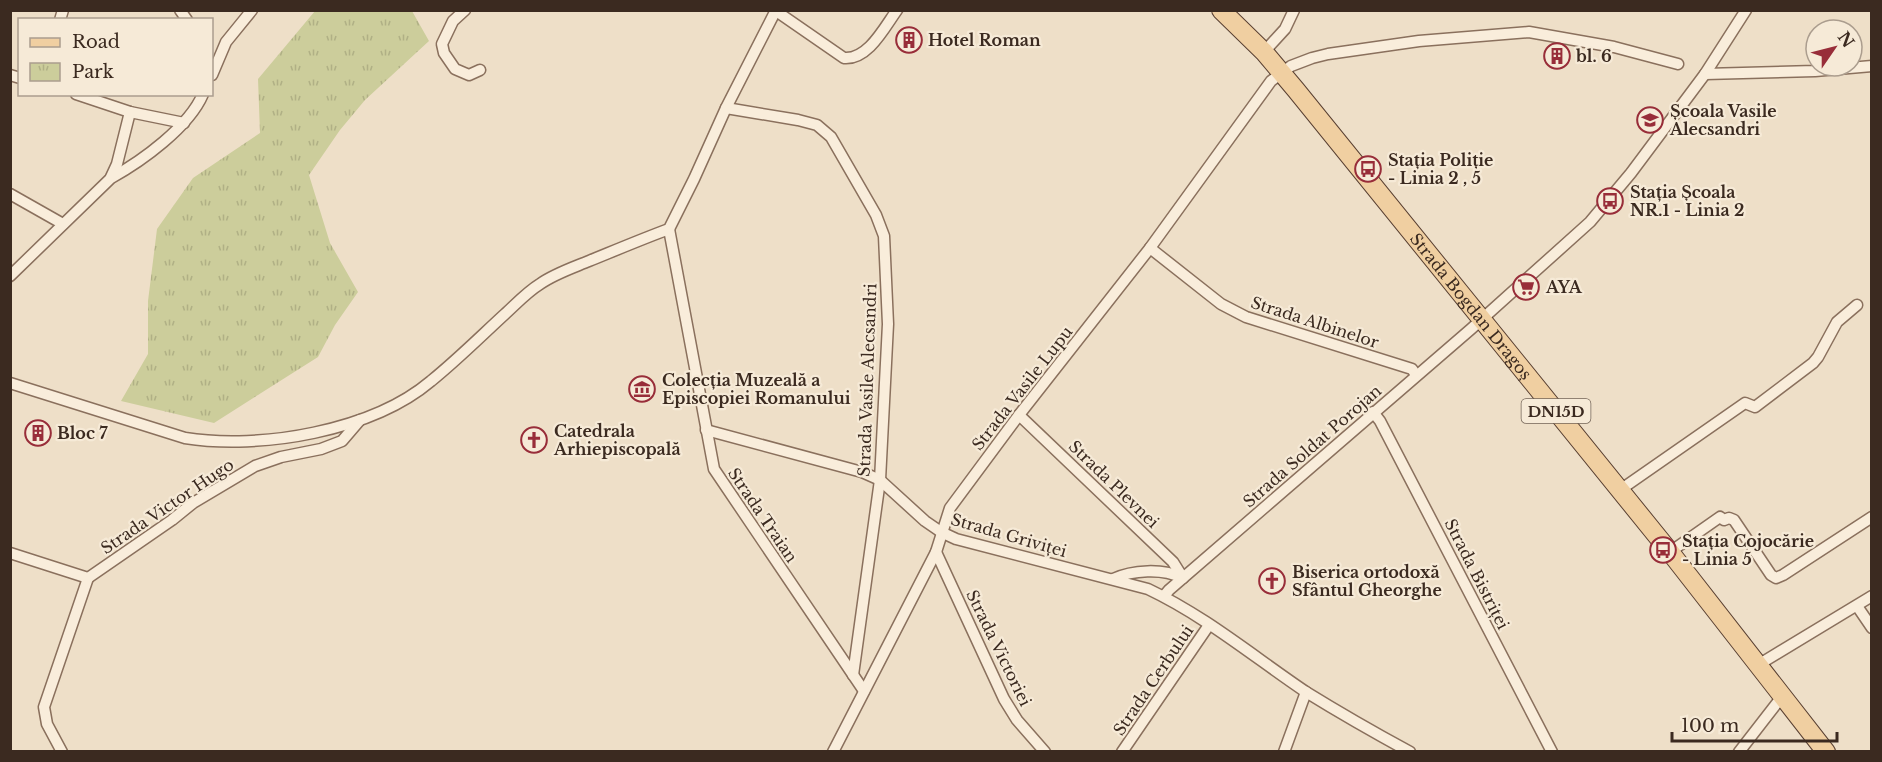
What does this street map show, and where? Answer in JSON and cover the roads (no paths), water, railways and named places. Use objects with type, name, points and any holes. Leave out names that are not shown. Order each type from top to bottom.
[{"type":"main road","name":"Strada Bogdan Dragoș","points":[[1221,10],[1282,73],[1670,552],[1826,752]]},
{"type":"street","points":[[215,55],[252,10]]},
{"type":"street","points":[[465,10],[453,21],[442,44],[444,53],[455,69],[469,75],[480,70]]},
{"type":"street","points":[[10,383],[185,438],[205,441],[270,440],[307,434],[360,420],[394,406],[431,381],[540,284],[579,265],[669,229],[726,108],[776,11],[844,58],[852,59],[861,55],[876,39],[897,10]]},
{"type":"street","points":[[1264,52],[1285,29],[1294,10]]},
{"type":"street","name":"Strada Soldat Porojan","points":[[1164,596],[1590,222],[1706,74],[1746,10]]},
{"type":"street","name":"Strada Vasile Lupu","points":[[833,752],[936,552],[950,508],[1019,415],[1150,248],[1271,81],[1291,66],[1328,54],[1419,41],[1529,32],[1614,47],[1678,64]]},
{"type":"street","points":[[1706,74],[1815,71],[1872,66]]},
{"type":"street","points":[[82,96],[130,112],[184,123]]},
{"type":"street","points":[[10,276],[111,178],[129,168],[184,123],[202,96]]},
{"type":"street","name":"Strada Vasile Alecsandri","points":[[726,108],[798,120],[817,126],[831,137],[876,215],[884,236],[888,324],[879,480],[853,675]]},
{"type":"street","points":[[111,178],[117,164],[130,112]]},
{"type":"street","points":[[10,195],[63,224]]},
{"type":"street","name":"Strada Traian","points":[[669,229],[714,469],[864,691]]},
{"type":"street","name":"Strada Albinelor","points":[[1150,248],[1221,304],[1246,317],[1412,369],[1416,375]]},
{"type":"street","points":[[1620,490],[1745,403],[1755,407],[1807,369],[1818,357],[1837,322],[1857,305]]},
{"type":"street","name":"Strada Bistriței","points":[[1373,412],[1380,421],[1552,752]]},
{"type":"street","name":"Strada Plevnei","points":[[1019,415],[1173,562],[1183,578]]},
{"type":"street","name":"Strada Victor Hugo","points":[[88,578],[172,520],[193,502],[255,466],[281,457],[321,449],[342,441],[360,420]]},
{"type":"street","name":"Strada Griviței","points":[[706,430],[862,472],[879,480],[925,521],[941,532],[956,538],[1113,579],[1164,596],[1306,692],[1410,752]]},
{"type":"street","points":[[1670,552],[1720,518],[1724,520],[1729,518],[1734,520],[1770,575],[1776,578],[1872,517]]},
{"type":"street","name":"Strada Victoriei","points":[[936,552],[1004,699],[1017,720],[1045,752]]},
{"type":"street","points":[[10,553],[88,578],[44,706],[47,724],[62,752]]},
{"type":"street","name":"Strada Griviței","points":[[1113,579],[1124,574],[1171,572],[1183,578]]},
{"type":"street","points":[[1758,665],[1872,596]]},
{"type":"street","points":[[1857,606],[1872,628]]},
{"type":"street","name":"Strada Cerbului","points":[[1122,752],[1209,625]]},
{"type":"street","points":[[1284,752],[1306,692]]},
{"type":"street","points":[[1739,752],[1783,698]]},
{"type":"place","name":"Hotel Roman","points":[[909,40]]},
{"type":"place","name":"bl. 6","points":[[1557,56]]},
{"type":"place","name":"Școala Vasile Alecsandri","points":[[1650,120]]},
{"type":"place","name":"Stația Poliție - Linia 2 , 5","points":[[1368,169]]},
{"type":"place","name":"Stația Școala NR.1 - Linia 2","points":[[1610,201]]},
{"type":"place","name":"AYA","points":[[1526,287]]},
{"type":"place","name":"Colecția Muzeală a Episcopiei Romanului","points":[[642,389]]},
{"type":"place","name":"Bloc 7","points":[[38,433]]},
{"type":"place","name":"Catedrala Arhiepiscopală","points":[[534,440]]},
{"type":"place","name":"Stația Cojocărie - Linia 5","points":[[1663,550]]},
{"type":"place","name":"Biserica ortodoxă Sfântul Gheorghe","points":[[1272,581]]}]
